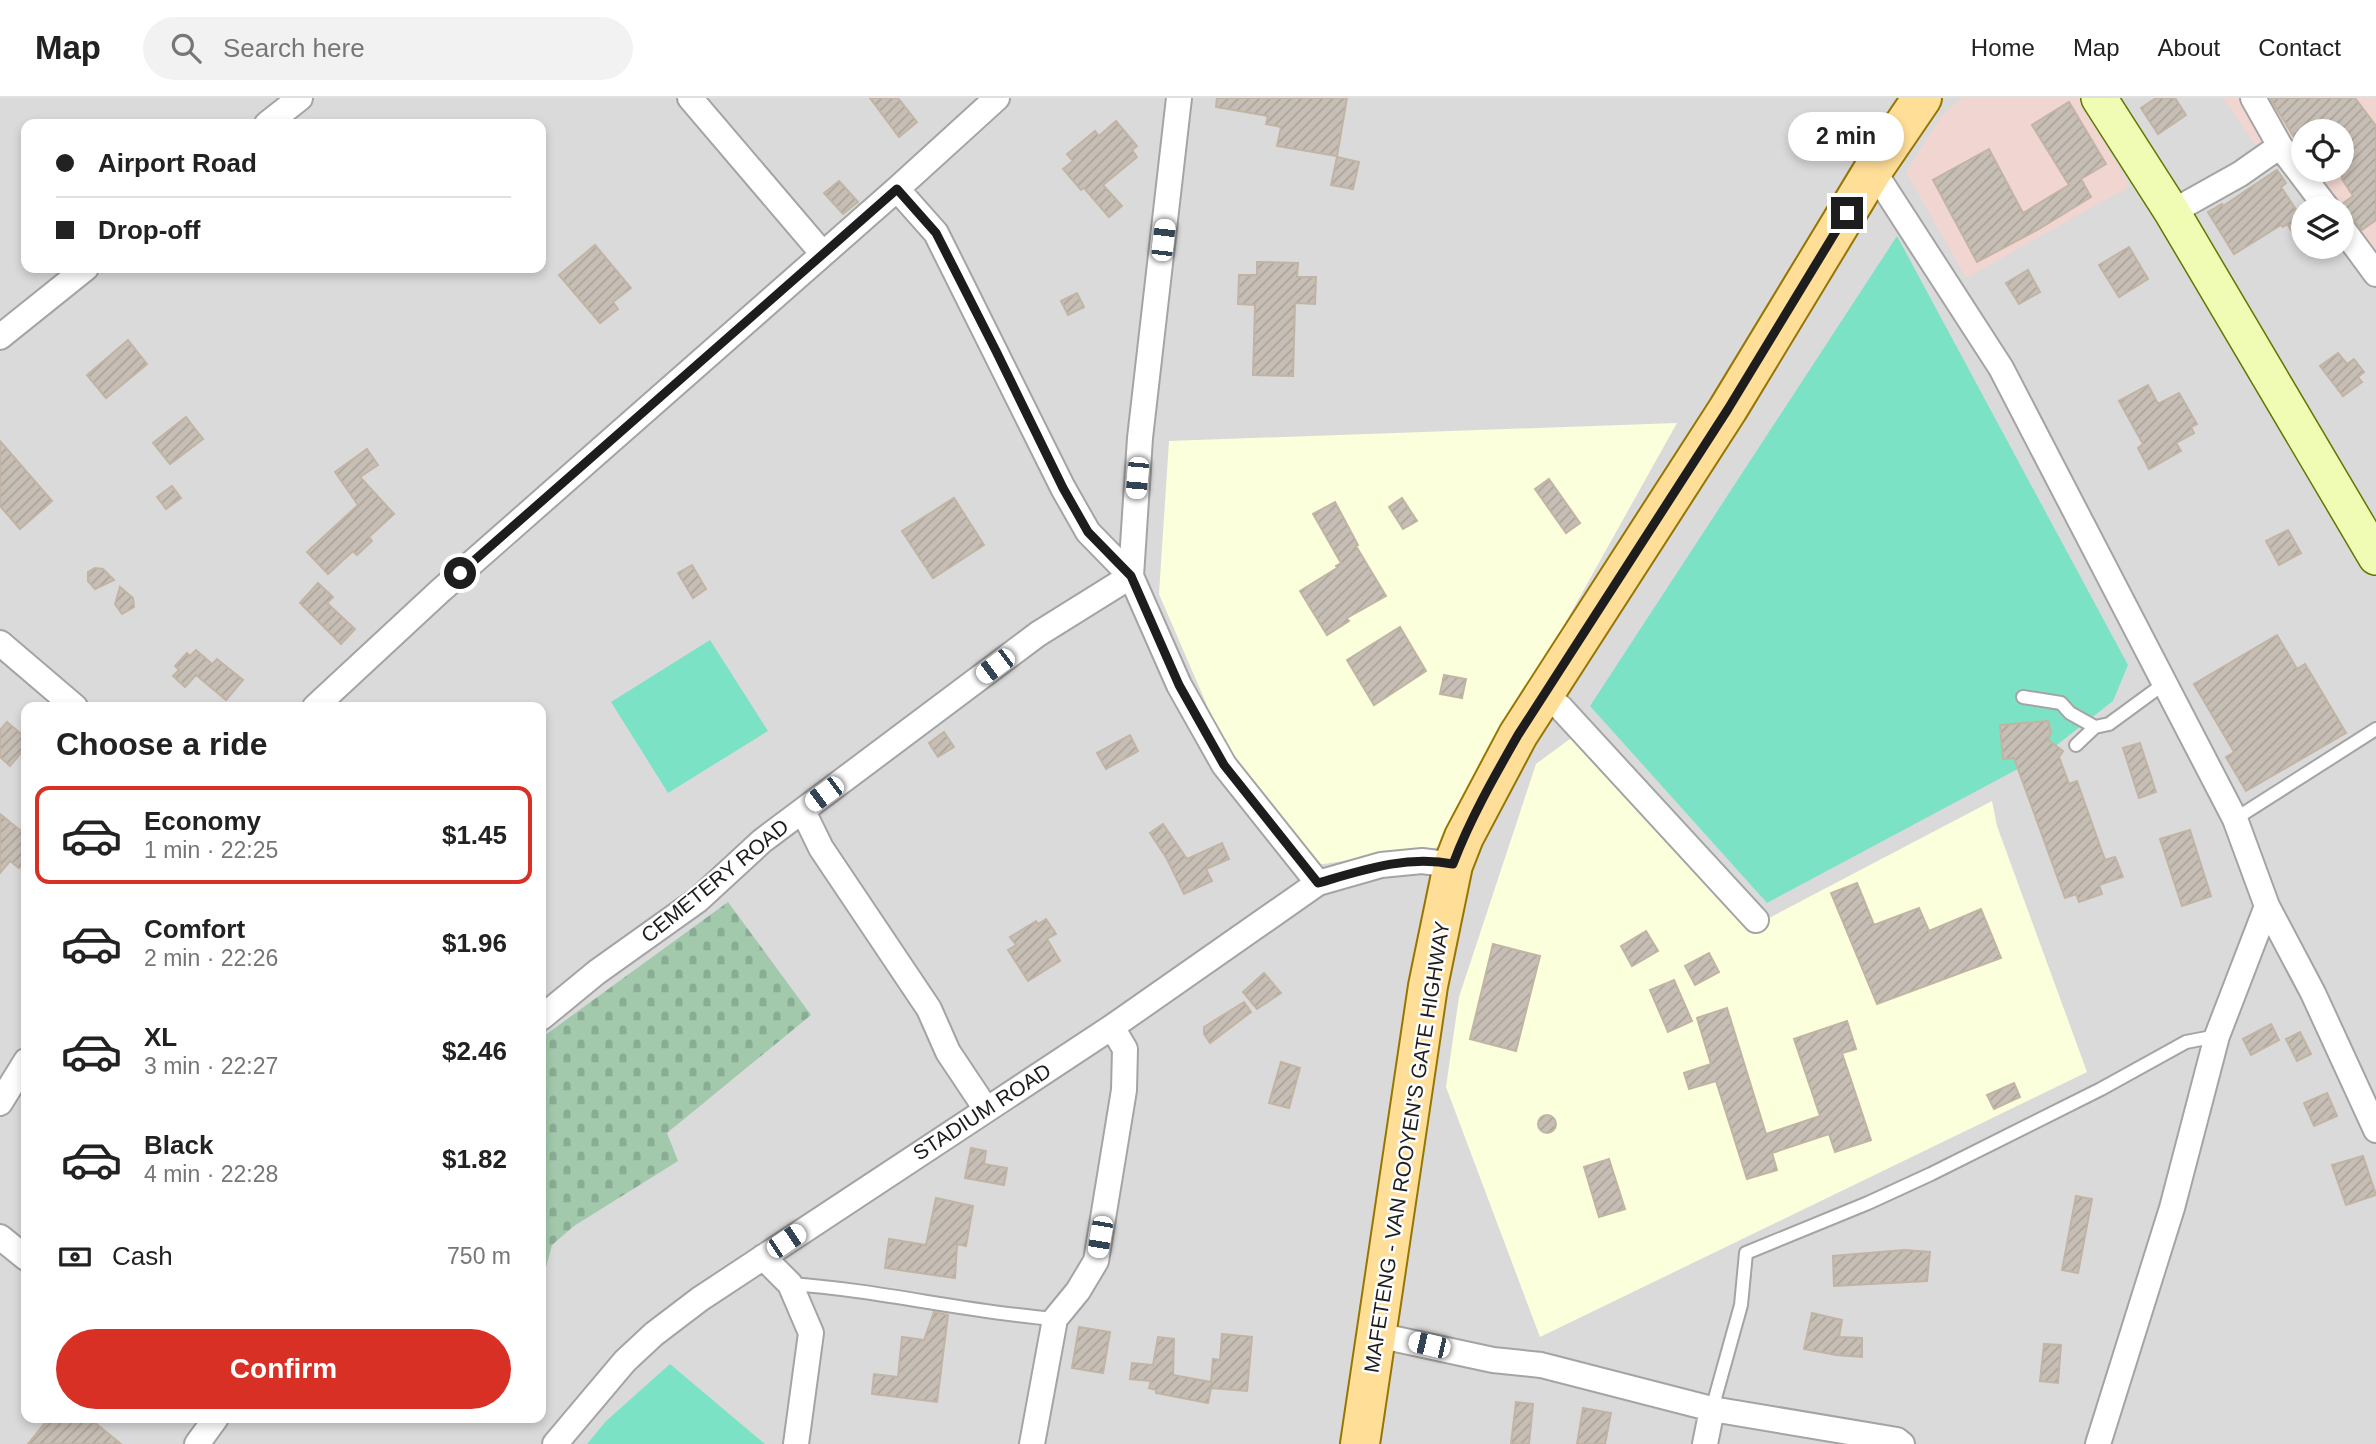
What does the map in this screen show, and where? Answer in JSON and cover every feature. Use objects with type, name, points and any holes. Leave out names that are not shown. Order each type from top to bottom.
[{"type":"main road","name":"MAFETENG - VAN ROOYEN'S GATE HIGHWAY","points":[[1360,1444],[1428,986],[1453,864],[1464,837],[1489,786],[1544,696],[1728,409],[1873,170],[1922,99]]},
{"type":"street","points":[[273,119],[300,98]]},
{"type":"street","points":[[690,98],[823,254]]},
{"type":"street","points":[[320,702],[440,591],[997,98]]},
{"type":"street","points":[[1131,576],[1140,438],[1179,98]]},
{"type":"street","points":[[2099,98],[2172,212],[2376,557]]},
{"type":"street","points":[[2253,98],[2280,146],[2318,196]]},
{"type":"street","points":[[2172,212],[2240,174],[2280,146]]},
{"type":"street","points":[[1873,170],[2001,368],[2235,819],[2267,906],[2313,993],[2376,1130]]},
{"type":"street","points":[[897,189],[936,233],[1063,488],[1088,532],[1131,576],[1179,685],[1224,765],[1318,883]]},
{"type":"street","points":[[2354,244],[2376,274]]},
{"type":"street","points":[[0,337],[80,273]]},
{"type":"street","name":"CEMETERY ROAD","points":[[546,1014],[597,972],[698,900],[762,841],[1038,634],[1131,576]]},
{"type":"street","points":[[0,643],[69,702]]},
{"type":"street","points":[[1544,696],[1560,707],[1756,920]]},
{"type":"street","points":[[803,810],[821,848],[929,1009],[948,1052],[986,1109]]},
{"type":"street","name":"STADIUM ROAD","points":[[555,1444],[625,1361],[654,1334],[700,1299],[1112,1027],[1318,883],[1381,865],[1422,860],[1453,864]]},
{"type":"street","points":[[2098,1444],[2172,1208],[2217,1036],[2267,906]]},
{"type":"street","points":[[1032,1444],[1055,1319],[1078,1291],[1096,1262],[1124,1090],[1125,1049],[1112,1027]]},
{"type":"street","points":[[0,1103],[21,1069]]},
{"type":"street","points":[[0,1237],[21,1254]]},
{"type":"street","points":[[763,1256],[790,1284],[811,1333],[796,1444]]},
{"type":"street","points":[[1377,1335],[1493,1360],[1541,1365],[1712,1409],[1897,1440],[1902,1444]]},
{"type":"street","points":[[1705,1444],[1712,1409]]},
{"type":"street","points":[[197,1444],[212,1423]]},
{"type":"lane","points":[[2076,745],[2095,727],[2109,724],[2165,683]]},
{"type":"lane","points":[[2023,697],[2061,703],[2070,713],[2095,727]]},
{"type":"lane","points":[[2235,819],[2376,729]]},
{"type":"lane","points":[[1712,1409],[1741,1305],[1746,1253],[1868,1203],[1978,1152],[2186,1042],[2217,1036]]},
{"type":"lane","points":[[790,1284],[966,1306],[1014,1316],[1055,1319]]},
{"type":"shaded area","points":[[0,98],[2376,98],[2376,1444],[0,1444]]},
{"type":"shaded area","points":[[1962,98],[2079,98],[2130,186],[1966,278],[1906,172],[1943,114]]},
{"type":"shaded area","points":[[2223,98],[2376,98],[2376,258],[2356,271],[2347,259],[2354,259],[2354,196],[2302,196],[2292,182],[2354,182],[2354,119],[2291,119],[2291,181],[2275,159],[2268,163]]},
{"type":"shaded area","points":[[1677,423],[1440,847],[1316,865],[1228,754],[1159,594],[1169,441]]},
{"type":"shaded area","points":[[1574,736],[1752,927],[1992,801],[1997,826],[2087,1072],[1540,1337],[1446,1087],[1459,997],[1536,764]]},
{"type":"green space","points":[[1897,236],[2128,665],[2113,701],[2044,755],[1767,903],[1590,706]]},
{"type":"green space","points":[[710,640],[768,731],[668,793],[611,702]]},
{"type":"green space","points":[[728,902],[811,1015],[667,1133],[678,1161],[574,1226],[552,1245],[546,1267],[546,1034]]},
{"type":"green space","points":[[670,1364],[765,1444],[587,1444],[606,1421]]},
{"type":"building","points":[[870,98],[898,98],[917,122],[899,137]]},
{"type":"building","points":[[1217,98],[1347,98],[1337,156],[1277,146],[1281,127],[1266,124],[1268,116],[1216,107]]},
{"type":"building","points":[[2156,98],[2175,98],[2186,115],[2158,134],[2141,108]]},
{"type":"building","points":[[2270,98],[2355,98],[2376,126],[2376,220],[2362,230],[2354,220],[2354,196],[2344,182],[2354,182],[2354,119],[2291,119],[2291,132]]},
{"type":"building","points":[[2069,102],[2106,164],[2081,179],[2091,197],[1977,262],[1933,180],[1989,149],[2023,213],[2069,185],[2032,125]]},
{"type":"building","points":[[1116,121],[1137,146],[1132,150],[1137,157],[1103,185],[1122,206],[1109,217],[1063,169],[1073,161],[1067,154],[1095,131],[1099,136]]},
{"type":"building","points":[[1337,157],[1359,162],[1353,189],[1331,185]]},
{"type":"building","points":[[2277,170],[2286,183],[2281,187],[2291,202],[2291,230],[2287,224],[2283,227],[2281,225],[2234,254],[2208,212],[2222,204],[2223,206]]},
{"type":"building","points":[[839,181],[858,202],[843,214],[824,193]]},
{"type":"building","points":[[595,245],[631,288],[613,302],[618,309],[600,323],[559,275]]},
{"type":"building","points":[[2129,247],[2148,279],[2119,297],[2099,265]]},
{"type":"building","points":[[1257,262],[1298,263],[1297,277],[1316,277],[1315,304],[1295,303],[1293,376],[1253,375],[1255,305],[1238,304],[1239,275],[1257,275]]},
{"type":"building","points":[[2028,270],[2040,292],[2019,304],[2006,283]]},
{"type":"building","points":[[1077,293],[1084,307],[1068,315],[1061,301]]},
{"type":"building","points":[[128,340],[147,364],[106,398],[87,375]]},
{"type":"building","points":[[2338,353],[2347,364],[2354,359],[2364,372],[2358,377],[2362,382],[2343,396],[2320,366]]},
{"type":"building","points":[[2148,385],[2158,404],[2179,393],[2197,424],[2191,427],[2194,433],[2176,443],[2181,451],[2149,469],[2138,448],[2143,444],[2119,401]]},
{"type":"building","points":[[186,417],[203,439],[170,464],[153,443]]},
{"type":"building","points":[[0,441],[52,501],[20,529],[0,506]]},
{"type":"building","points":[[367,449],[378,465],[360,477],[394,514],[369,537],[372,541],[357,555],[353,551],[328,574],[307,552],[358,505],[335,472]]},
{"type":"building","points":[[1549,479],[1580,523],[1566,533],[1535,489]]},
{"type":"building","points":[[172,486],[181,498],[166,509],[157,497]]},
{"type":"building","points":[[954,498],[984,545],[933,578],[902,531]]},
{"type":"building","points":[[1402,498],[1417,521],[1403,529],[1389,507]]},
{"type":"building","points":[[1335,502],[1358,545],[1356,546],[1386,596],[1347,618],[1349,621],[1327,635],[1300,591],[1341,563],[1313,514]]},
{"type":"building","points":[[2288,530],[2301,553],[2279,565],[2266,541]]},
{"type":"building","points":[[692,565],[706,589],[693,598],[678,573]]},
{"type":"building","points":[[95,568],[103,569],[114,580],[95,589],[88,581],[88,572]]},
{"type":"building","points":[[318,583],[333,597],[327,603],[355,629],[341,644],[300,603]]},
{"type":"building","points":[[120,587],[133,598],[134,607],[122,614],[115,604]]},
{"type":"building","points":[[1400,627],[1426,671],[1374,705],[1347,660]]},
{"type":"building","points":[[2277,635],[2297,669],[2305,664],[2346,733],[2246,791],[2226,757],[2234,752],[2194,684]]},
{"type":"building","points":[[196,650],[212,664],[217,659],[243,680],[226,700],[196,675],[185,687],[173,676],[179,670],[175,666],[187,653],[190,656]]},
{"type":"building","points":[[1444,675],[1466,679],[1462,698],[1440,694]]},
{"type":"building","points":[[2048,721],[2051,732],[2048,740],[2063,751],[2059,757],[2069,784],[2077,781],[2105,860],[2115,857],[2123,877],[2099,885],[2102,894],[2079,902],[2076,894],[2065,898],[2014,758],[2003,759],[2000,725]]},
{"type":"building","points":[[7,722],[21,734],[21,753],[10,766],[0,757],[0,730]]},
{"type":"building","points":[[944,732],[954,747],[938,757],[929,743]]},
{"type":"building","points":[[1130,735],[1138,751],[1106,769],[1097,753]]},
{"type":"building","points":[[2140,743],[2156,792],[2139,798],[2123,748]]},
{"type":"building","points":[[0,814],[21,831],[21,865],[19,868],[10,861],[0,873]]},
{"type":"building","points":[[1163,824],[1187,859],[1222,843],[1229,859],[1206,869],[1212,881],[1184,894],[1167,859],[1150,833]]},
{"type":"building","points":[[2190,830],[2211,896],[2182,906],[2160,839]]},
{"type":"building","points":[[1857,883],[1874,925],[1919,908],[1929,931],[1981,909],[2001,958],[1877,1004],[1831,893]]},
{"type":"building","points":[[1046,919],[1056,934],[1047,939],[1060,961],[1028,981],[1008,950],[1016,945],[1010,937],[1036,921],[1038,924]]},
{"type":"building","points":[[1646,931],[1658,951],[1632,966],[1621,946]]},
{"type":"building","points":[[1493,944],[1540,956],[1516,1051],[1470,1039]]},
{"type":"building","points":[[1709,953],[1719,972],[1695,985],[1685,966]]},
{"type":"building","points":[[1264,973],[1281,993],[1257,1009],[1243,992]]},
{"type":"building","points":[[1674,980],[1692,1021],[1668,1032],[1650,990]]},
{"type":"building","points":[[1244,1002],[1251,1012],[1210,1043],[1204,1034],[1204,1027]]},
{"type":"building","points":[[1727,1008],[1766,1134],[1820,1116],[1794,1039],[1847,1021],[1856,1049],[1842,1053],[1871,1140],[1835,1152],[1829,1134],[1772,1153],[1777,1170],[1747,1179],[1716,1081],[1689,1089],[1684,1073],[1711,1064],[1697,1018]]},
{"type":"building","points":[[2271,1024],[2279,1040],[2251,1055],[2243,1039]]},
{"type":"building","points":[[2300,1032],[2311,1054],[2297,1061],[2286,1039]]},
{"type":"building","points":[[1281,1062],[1300,1068],[1289,1108],[1269,1103]]},
{"type":"building","points":[[2014,1083],[2020,1097],[1994,1109],[1987,1095]]},
{"type":"building","points":[[2327,1093],[2337,1116],[2314,1126],[2304,1103]]},
{"type":"building","points":[[1543,1115],[1551,1115],[1556,1124],[1554,1131],[1543,1133],[1538,1128],[1538,1120]]},
{"type":"building","points":[[971,1148],[986,1151],[984,1164],[1007,1168],[1004,1185],[965,1178]]},
{"type":"building","points":[[2363,1156],[2376,1195],[2346,1205],[2332,1165]]},
{"type":"building","points":[[1609,1159],[1625,1209],[1599,1217],[1584,1167]]},
{"type":"building","points":[[2076,1196],[2092,1199],[2078,1273],[2062,1270]]},
{"type":"building","points":[[936,1198],[973,1206],[966,1246],[957,1244],[955,1278],[885,1268],[889,1239],[926,1245]]},
{"type":"building","points":[[1904,1250],[1930,1252],[1927,1281],[1834,1286],[1833,1256]]},
{"type":"building","points":[[934,1312],[948,1315],[937,1402],[872,1394],[874,1374],[898,1377],[902,1337],[924,1340]]},
{"type":"building","points":[[1812,1313],[1842,1320],[1839,1337],[1862,1338],[1862,1357],[1804,1349]]},
{"type":"building","points":[[1079,1327],[1110,1332],[1103,1373],[1072,1368]]},
{"type":"building","points":[[1222,1334],[1252,1337],[1247,1391],[1211,1388],[1208,1403],[1156,1393],[1156,1390],[1149,1388],[1151,1381],[1130,1379],[1132,1363],[1153,1365],[1158,1337],[1174,1339],[1173,1375],[1211,1382],[1213,1359],[1220,1360]]},
{"type":"building","points":[[2044,1344],[2061,1345],[2058,1383],[2040,1381]]},
{"type":"building","points":[[1516,1402],[1533,1404],[1529,1444],[1511,1444]]},
{"type":"building","points":[[1583,1408],[1611,1413],[1605,1444],[1577,1444]]},
{"type":"building","points":[[45,1423],[95,1423],[121,1444],[28,1444]]},
{"type":"route","points":[[460,573],[897,189],[936,233],[1063,488],[1088,532],[1131,576],[1179,685],[1224,765],[1318,883],[1381,865],[1422,860],[1453,864],[1489,786],[1518,735],[1728,409],[1847,213]]}]
